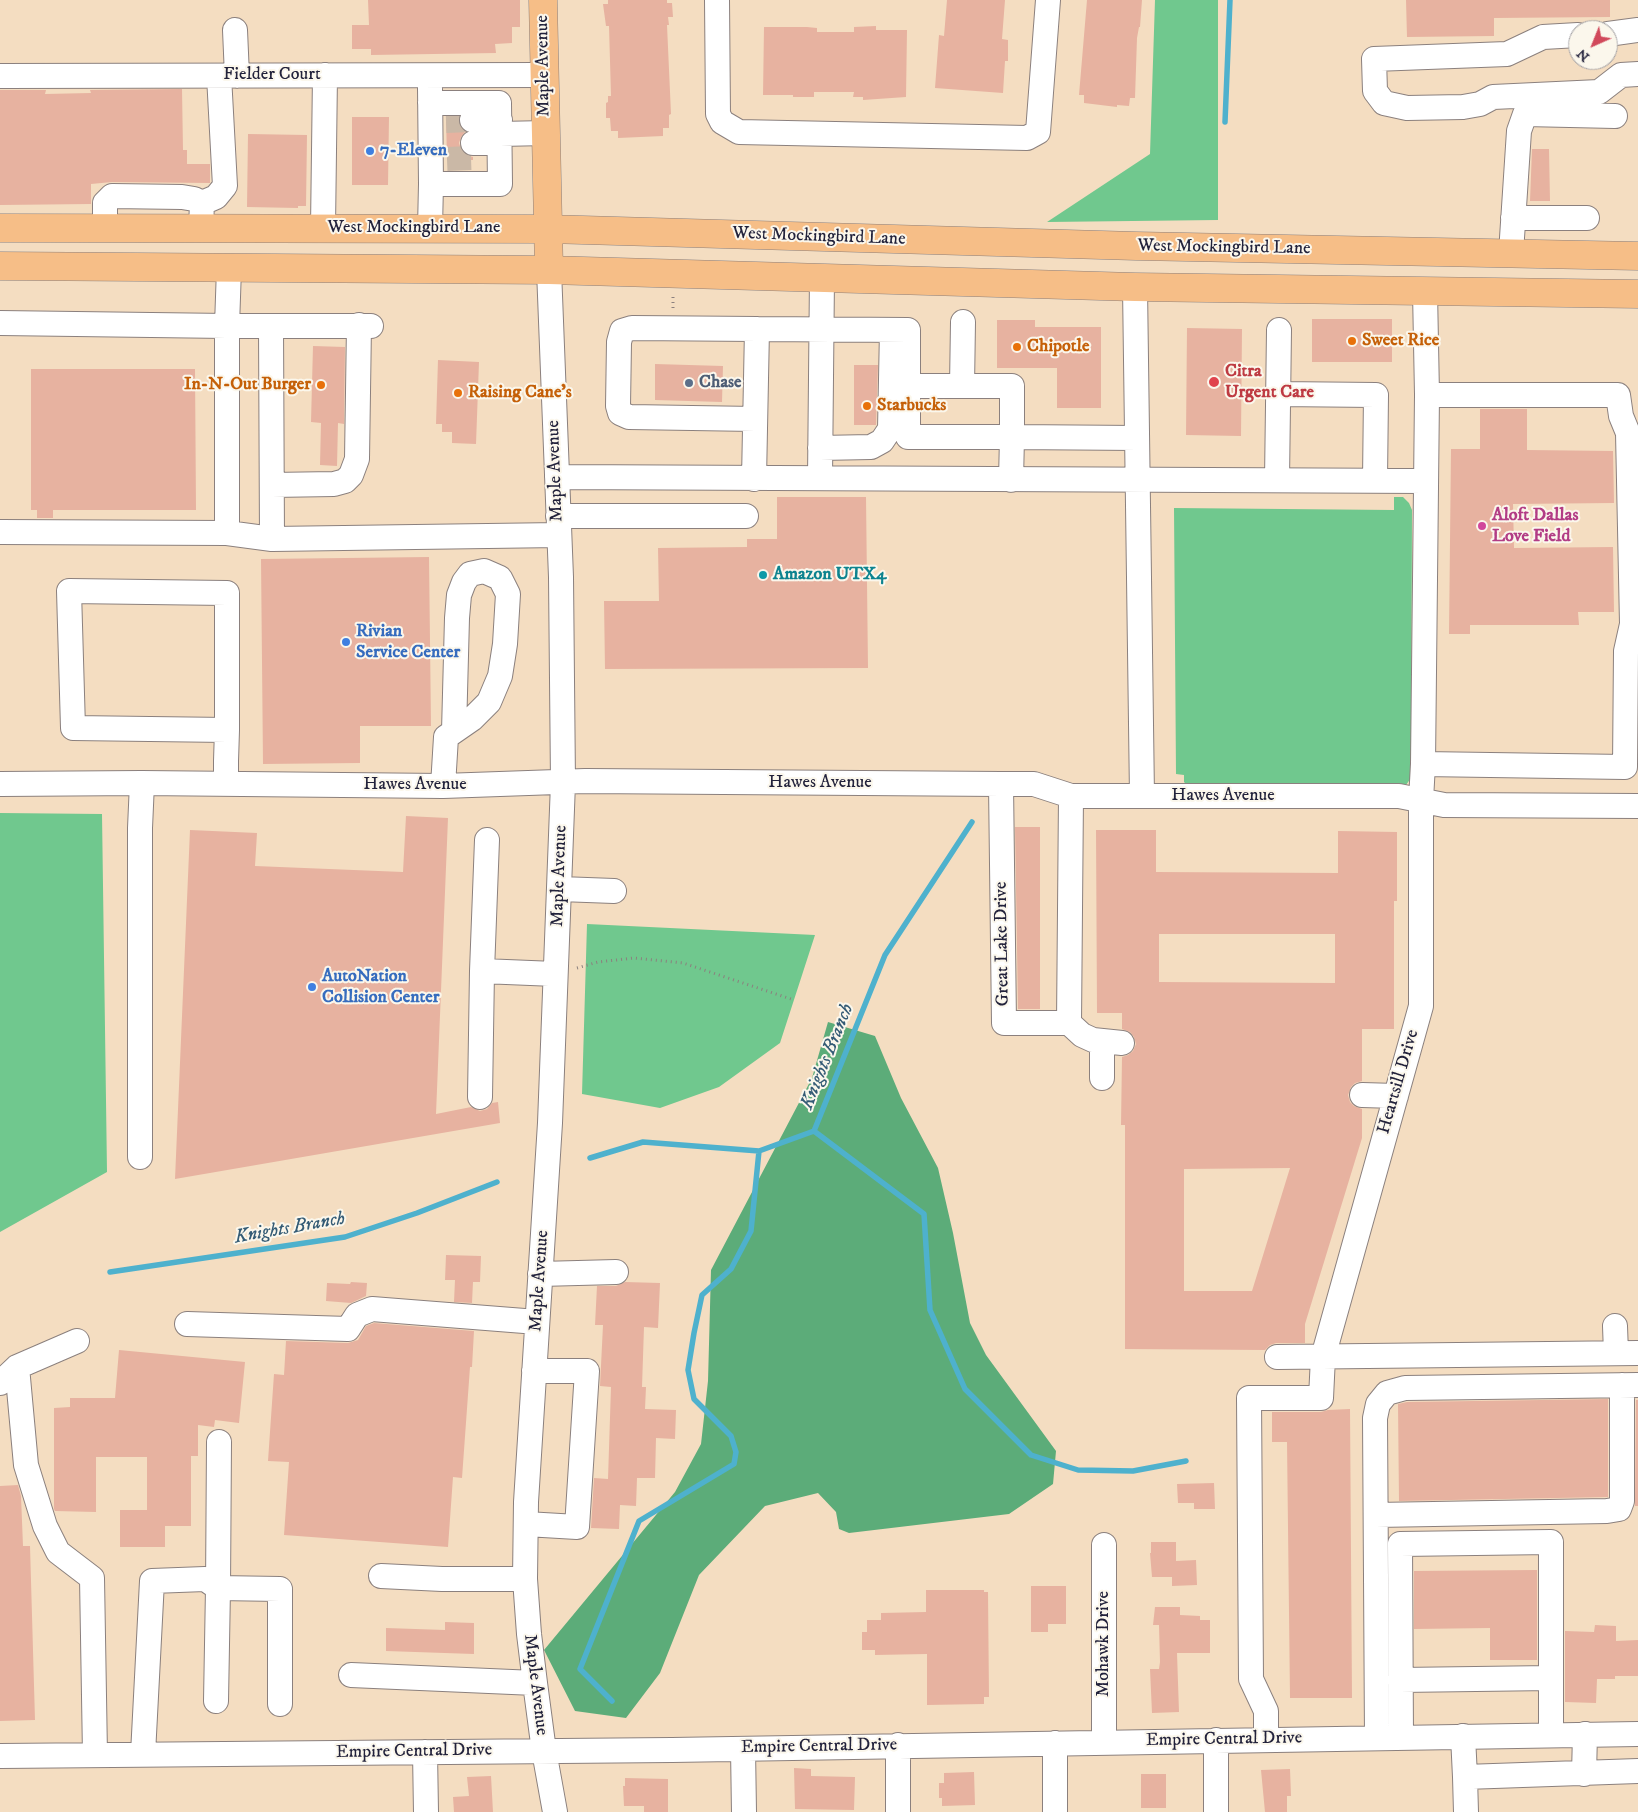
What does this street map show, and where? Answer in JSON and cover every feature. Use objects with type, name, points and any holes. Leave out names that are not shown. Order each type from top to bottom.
[{"type":"main road","name":"Maple Avenue","points":[[543,0],[549,270]]},
{"type":"main road","name":"West Mockingbird Lane","points":[[0,228],[105,228],[202,216],[230,228],[548,229],[1136,246],[1638,256]]},
{"type":"main road","points":[[229,268],[230,228]]},
{"type":"main road","points":[[822,277],[824,237]]},
{"type":"main road","points":[[1135,287],[1136,246]]},
{"type":"main road","points":[[0,266],[549,270],[1135,287],[1638,294]]},
{"type":"street","points":[[716,0],[718,114],[722,122],[739,132],[1027,138],[1038,132],[1048,0]]},
{"type":"street","points":[[202,216],[224,186],[228,76],[234,30]]},
{"type":"street","points":[[1618,33],[1638,30]]},
{"type":"street","points":[[1568,36],[1543,37],[1507,54],[1374,59],[1374,91],[1384,104],[1407,108],[1463,107],[1480,104],[1493,97],[1600,92],[1621,76],[1638,74]]},
{"type":"street","points":[[323,228],[325,75]]},
{"type":"street","name":"Fielder Court","points":[[0,76],[545,75]]},
{"type":"street","points":[[430,228],[430,184],[437,135],[431,76]]},
{"type":"street","points":[[430,184],[500,184],[499,103],[437,135]]},
{"type":"street","points":[[1511,253],[1519,130],[1606,123]]},
{"type":"street","points":[[500,138],[473,140],[546,133]]},
{"type":"street","points":[[1513,218],[1587,218]]},
{"type":"street","points":[[227,533],[227,326],[229,268]]},
{"type":"street","name":"Maple Avenue","points":[[549,270],[559,526],[563,783],[550,1124],[534,1371],[525,1579],[528,1634],[544,1750],[556,1812]]},
{"type":"street","points":[[820,478],[822,277]]},
{"type":"street","points":[[1135,287],[1142,796]]},
{"type":"street","name":"Heartsill Drive","points":[[1266,1740],[1266,1711],[1251,1679],[1249,1398],[1321,1398],[1323,1357],[1421,1006],[1421,800],[1427,396],[1425,291]]},
{"type":"street","points":[[962,386],[963,322]]},
{"type":"street","points":[[0,323],[227,326],[365,325],[357,459],[351,475],[345,481],[334,484],[272,484]]},
{"type":"street","points":[[271,326],[272,539]]},
{"type":"street","points":[[755,419],[629,418],[620,413],[618,400],[619,342],[622,331],[632,328],[908,330],[908,437],[1137,438]]},
{"type":"street","points":[[754,480],[757,329]]},
{"type":"street","points":[[820,448],[871,447],[882,441],[890,429],[892,330]]},
{"type":"street","points":[[1277,480],[1279,330]]},
{"type":"street","points":[[909,386],[1012,386],[1012,480]]},
{"type":"street","points":[[1278,394],[1376,395],[1375,480]]},
{"type":"street","points":[[1423,764],[1625,767],[1626,651],[1635,623],[1628,433],[1621,416],[1618,395],[1427,396]]},
{"type":"street","points":[[557,478],[1426,481]]},
{"type":"street","points":[[0,532],[227,533],[272,539],[746,516]]},
{"type":"street","points":[[443,786],[446,736],[454,731],[472,719],[489,702],[500,676],[505,644],[508,594],[500,578],[484,570],[470,574],[464,582],[459,595],[454,731]]},
{"type":"street","points":[[226,784],[227,730],[227,594],[69,591],[73,728],[227,730]]},
{"type":"street","name":"Hawes Avenue","points":[[0,784],[142,783],[443,786],[585,781],[1034,784],[1071,796],[1399,796],[1444,805],[1638,806]]},
{"type":"street","points":[[140,1157],[140,828],[142,783]]},
{"type":"street","name":"Great Lake Drive","points":[[1001,784],[1004,1023],[1069,1023]]},
{"type":"street","points":[[1071,796],[1069,1023],[1082,1035],[1093,1040],[1112,1042],[1102,1078]]},
{"type":"street","points":[[480,1097],[487,840]]},
{"type":"street","points":[[560,889],[614,891]]},
{"type":"street","points":[[482,971],[555,974]]},
{"type":"street","points":[[1362,1095],[1396,1096]]},
{"type":"street","points":[[540,1274],[616,1272]]},
{"type":"street","points":[[186,1324],[348,1329],[357,1315],[372,1309],[537,1322]]},
{"type":"street","points":[[1277,1357],[1627,1353],[1614,1326]]},
{"type":"street","points":[[0,1383],[9,1362],[77,1341]]},
{"type":"street","points":[[9,1362],[26,1465],[45,1526],[58,1552],[92,1578],[95,1755]]},
{"type":"street","points":[[526,1524],[577,1527],[587,1371],[534,1371]]},
{"type":"street","points":[[1376,1515],[1607,1511],[1619,1509],[1622,1501],[1630,1385],[1405,1388],[1387,1393],[1378,1404],[1375,1418],[1377,1737]]},
{"type":"street","points":[[216,1701],[219,1442]]},
{"type":"street","points":[[1401,1737],[1400,1544],[1551,1542],[1551,1735]]},
{"type":"street","name":"Mohawk Drive","points":[[1104,1545],[1104,1742]]},
{"type":"street","points":[[381,1576],[442,1579],[525,1579]]},
{"type":"street","points":[[144,1754],[152,1581],[204,1579],[218,1588],[280,1589],[280,1704]]},
{"type":"street","points":[[351,1675],[535,1683]]},
{"type":"street","points":[[1400,1680],[1551,1678]]},
{"type":"street","points":[[1584,1774],[1585,1734]]},
{"type":"street","name":"Empire Central Drive","points":[[0,1756],[743,1749],[1055,1742],[1638,1734]]},
{"type":"street","points":[[1463,1736],[1466,1812]]},
{"type":"street","points":[[1216,1740],[1216,1812]]},
{"type":"street","points":[[1055,1742],[1055,1812]]},
{"type":"street","points":[[898,1745],[898,1812]]},
{"type":"street","points":[[743,1749],[744,1812]]},
{"type":"street","points":[[425,1752],[426,1812]]},
{"type":"street","points":[[1465,1777],[1638,1771]]},
{"type":"path","points":[[555,974],[598,962],[634,958],[683,963],[794,1000]]},
{"type":"green space","points":[[1155,0],[1218,0],[1218,220],[1047,222],[1150,154]]},
{"type":"green space","points":[[1394,497],[1403,497],[1409,503],[1412,510],[1411,778],[1406,785],[1396,789],[1190,788],[1184,782],[1184,775],[1176,774],[1174,508],[1394,510]]},
{"type":"green space","points":[[0,813],[102,814],[107,1172],[0,1232]]},
{"type":"green space","points":[[587,924],[815,935],[780,1043],[719,1087],[660,1108],[582,1094]]},
{"type":"green space","points":[[828,1022],[875,1036],[901,1098],[938,1168],[953,1233],[970,1323],[986,1355],[1056,1451],[1053,1484],[1009,1514],[849,1533],[839,1529],[836,1512],[818,1493],[765,1506],[699,1575],[660,1673],[626,1718],[575,1711],[544,1650],[675,1492],[701,1444],[708,1381],[711,1270],[812,1078]]},
{"type":"building","points":[[368,0],[520,0],[520,27],[512,27],[512,43],[495,44],[496,53],[371,55],[371,49],[352,49],[352,25],[369,25]]},
{"type":"building","points":[[608,0],[667,0],[667,3],[672,3],[673,17],[668,17],[669,25],[667,25],[671,114],[669,115],[669,128],[663,128],[663,136],[618,138],[618,131],[611,131],[610,118],[606,118],[606,103],[608,102],[608,96],[611,96],[609,26],[606,26],[603,4],[608,4]]},
{"type":"building","points":[[947,0],[1005,0],[1002,39],[1008,40],[1008,61],[1005,61],[1003,93],[935,88],[939,35],[944,36]]},
{"type":"building","points":[[1087,0],[1142,0],[1140,27],[1137,38],[1135,98],[1130,98],[1129,106],[1117,105],[1117,107],[1084,103],[1084,95],[1079,95]]},
{"type":"building","points":[[1406,0],[1610,0],[1610,17],[1494,18],[1494,36],[1407,37]]},
{"type":"building","points":[[876,26],[876,30],[907,30],[906,97],[863,100],[863,97],[853,97],[854,92],[814,92],[814,97],[763,95],[764,27],[807,27],[817,28],[817,32],[854,32],[854,27]]},
{"type":"building","points":[[182,89],[183,150],[187,150],[187,164],[210,164],[210,183],[112,182],[91,184],[91,204],[0,205],[0,90],[46,90],[45,94],[91,93],[90,90]]},
{"type":"building","name":"7-Eleven","points":[[352,117],[389,117],[388,185],[352,185]]},
{"type":"building","name":"7-Eleven","points":[[446,117],[459,117],[460,126],[465,132],[459,143],[461,149],[466,155],[473,157],[473,160],[447,160]]},
{"type":"building","points":[[248,134],[307,135],[306,206],[298,206],[298,208],[247,207]]},
{"type":"building","points":[[1532,149],[1549,149],[1550,201],[1530,201]]},
{"type":"building","name":"Sweet Rice","points":[[1312,319],[1392,319],[1392,362],[1312,362]]},
{"type":"building","points":[[997,320],[1035,320],[1035,327],[1101,327],[1101,408],[1057,408],[1057,368],[997,368]]},
{"type":"building","name":"Citra Urgent Care","points":[[1187,328],[1242,329],[1241,436],[1186,435]]},
{"type":"building","points":[[313,346],[345,347],[344,424],[338,423],[337,466],[320,465],[321,423],[311,422]]},
{"type":"building","name":"Raising Cane's","points":[[438,360],[479,362],[476,444],[452,443],[452,432],[442,432],[442,424],[436,424]]},
{"type":"building","name":"Chase","points":[[655,364],[723,366],[722,402],[655,400]]},
{"type":"building","name":"Starbucks","points":[[854,365],[878,365],[876,425],[854,425]]},
{"type":"building","points":[[31,369],[195,369],[196,510],[53,510],[53,518],[37,518],[37,510],[31,510]]},
{"type":"building","name":"Aloft Dallas Love Field","points":[[1480,409],[1527,409],[1527,450],[1613,451],[1614,503],[1513,504],[1514,548],[1613,547],[1614,612],[1578,612],[1579,625],[1470,625],[1470,634],[1449,634],[1451,449],[1480,449]]},
{"type":"building","name":"Amazon UTX4","points":[[777,497],[866,497],[868,668],[605,669],[604,601],[659,601],[658,548],[747,547],[747,539],[777,539]]},
{"type":"building","name":"Rivian Service Center","points":[[429,557],[431,726],[360,726],[360,763],[263,764],[261,559]]},
{"type":"building","name":"AutoNation Collision Center","points":[[406,816],[448,818],[436,1114],[471,1107],[480,1111],[487,1109],[492,1103],[498,1102],[500,1123],[175,1179],[190,830],[257,833],[255,866],[403,872]]},
{"type":"building","points":[[1015,827],[1040,827],[1040,1009],[1018,1009]]},
{"type":"building","points":[[1096,830],[1156,830],[1156,872],[1338,873],[1338,831],[1397,832],[1397,901],[1394,901],[1394,1029],[1362,1029],[1362,1081],[1355,1083],[1351,1087],[1348,1095],[1350,1102],[1354,1106],[1362,1109],[1362,1138],[1305,1324],[1305,1343],[1276,1343],[1270,1345],[1265,1350],[1125,1349],[1125,1125],[1121,1125],[1122,1057],[1133,1051],[1136,1044],[1130,1032],[1122,1029],[1122,1013],[1097,1013]],"holes":[[[1159,934],[1335,934],[1335,983],[1159,982]],[[1290,1168],[1252,1291],[1184,1291],[1184,1169]]]},
{"type":"building","points":[[446,1255],[481,1256],[480,1282],[473,1282],[472,1303],[454,1302],[455,1280],[445,1280]]},
{"type":"building","points":[[351,1282],[367,1283],[366,1296],[351,1303],[326,1301],[327,1283],[350,1284]]},
{"type":"building","points":[[625,1282],[660,1283],[658,1328],[644,1327],[642,1387],[646,1387],[645,1409],[676,1410],[675,1439],[656,1438],[655,1478],[637,1478],[636,1506],[620,1505],[619,1529],[591,1528],[594,1478],[608,1479],[611,1387],[600,1386],[603,1325],[595,1325],[597,1286],[616,1286]]},
{"type":"building","points":[[374,1323],[474,1331],[462,1478],[453,1477],[448,1547],[284,1535],[289,1462],[268,1461],[274,1374],[284,1375],[286,1341],[348,1343],[358,1340],[366,1326]]},
{"type":"building","points":[[119,1350],[245,1362],[239,1423],[215,1420],[214,1427],[198,1425],[198,1456],[191,1456],[191,1526],[165,1526],[165,1547],[120,1547],[120,1510],[147,1510],[147,1457],[96,1457],[96,1512],[55,1511],[54,1509],[54,1408],[70,1407],[70,1398],[115,1398]]},
{"type":"building","points":[[1608,1399],[1608,1497],[1399,1501],[1398,1404],[1407,1402]]},
{"type":"building","points":[[1636,1400],[1638,1400],[1638,1506],[1635,1506]]},
{"type":"building","points":[[1350,1409],[1352,1698],[1290,1698],[1287,1442],[1272,1442],[1272,1412],[1321,1412]]},
{"type":"building","points":[[1214,1483],[1215,1509],[1194,1509],[1194,1503],[1178,1503],[1177,1484]]},
{"type":"building","points":[[18,1485],[21,1496],[23,1546],[30,1546],[35,1720],[0,1721],[0,1486]]},
{"type":"building","points":[[1151,1542],[1176,1542],[1176,1561],[1196,1560],[1197,1585],[1172,1586],[1172,1577],[1152,1577]]},
{"type":"building","points":[[1537,1570],[1537,1660],[1490,1660],[1490,1628],[1414,1629],[1414,1571]]},
{"type":"building","points":[[1031,1586],[1066,1586],[1066,1624],[1048,1624],[1048,1632],[1031,1632]]},
{"type":"building","points":[[926,1590],[984,1590],[984,1592],[988,1592],[989,1697],[984,1697],[984,1704],[927,1705],[927,1654],[875,1655],[875,1650],[862,1650],[862,1632],[867,1632],[867,1620],[881,1620],[881,1613],[926,1612]]},
{"type":"building","points":[[1155,1607],[1180,1607],[1180,1615],[1200,1616],[1200,1620],[1210,1620],[1210,1653],[1177,1653],[1179,1712],[1152,1713],[1150,1669],[1159,1669],[1160,1662],[1159,1625],[1153,1625]]},
{"type":"building","points":[[445,1622],[474,1623],[474,1654],[386,1651],[386,1628],[445,1630]]},
{"type":"building","points":[[1595,1625],[1616,1626],[1616,1641],[1638,1640],[1638,1676],[1615,1676],[1615,1679],[1597,1679],[1596,1703],[1565,1702],[1565,1631],[1594,1632]]},
{"type":"building","points":[[794,1768],[811,1769],[811,1776],[855,1777],[854,1810],[795,1809]]},
{"type":"building","points":[[1290,1769],[1291,1796],[1287,1796],[1287,1812],[1265,1812],[1261,1770]]},
{"type":"building","points":[[974,1772],[975,1805],[942,1806],[942,1798],[939,1798],[939,1783],[944,1783],[944,1773]]},
{"type":"building","points":[[1141,1774],[1166,1774],[1166,1808],[1141,1808]]},
{"type":"building","points":[[491,1776],[493,1812],[454,1812],[453,1797],[469,1796],[467,1777]]},
{"type":"building","points":[[625,1778],[668,1779],[668,1812],[644,1812],[644,1806],[624,1806],[623,1786],[625,1786]]},
{"type":"waterway","name":"Knights Branch","points":[[1225,122],[1230,0]]},
{"type":"waterway","name":"Knights Branch","points":[[590,1158],[643,1142],[759,1151],[814,1131],[885,955],[972,822]]},
{"type":"waterway","points":[[814,1131],[924,1214],[930,1310],[965,1389],[1031,1455],[1078,1470],[1133,1471],[1186,1461]]},
{"type":"waterway","points":[[612,1701],[580,1669],[639,1521],[734,1464],[736,1452],[731,1436],[694,1399],[688,1370],[702,1295],[731,1269],[751,1231],[759,1151]]},
{"type":"waterway","name":"Knights Branch","points":[[110,1272],[345,1237],[417,1213],[497,1182]]},
{"type":"tunnel","points":[[446,121],[472,120]]},
{"type":"tunnel","points":[[447,159],[473,158]]},
{"type":"place","name":"7-Eleven","points":[[370,151]]},
{"type":"place","name":"Sweet Rice","points":[[1352,341]]},
{"type":"place","name":"Chipotle","points":[[1017,347]]},
{"type":"place","name":"Citra Urgent Care","points":[[1214,382]]},
{"type":"place","name":"Chase","points":[[689,383]]},
{"type":"place","name":"In-N-Out Burger","points":[[321,385]]},
{"type":"place","name":"Raising Cane's","points":[[458,393]]},
{"type":"place","name":"Starbucks","points":[[867,406]]},
{"type":"place","name":"Aloft Dallas Love Field","points":[[1482,526]]},
{"type":"place","name":"Amazon UTX4","points":[[763,575]]},
{"type":"place","name":"Rivian Service Center","points":[[346,642]]},
{"type":"place","name":"AutoNation Collision Center","points":[[312,987]]}]
